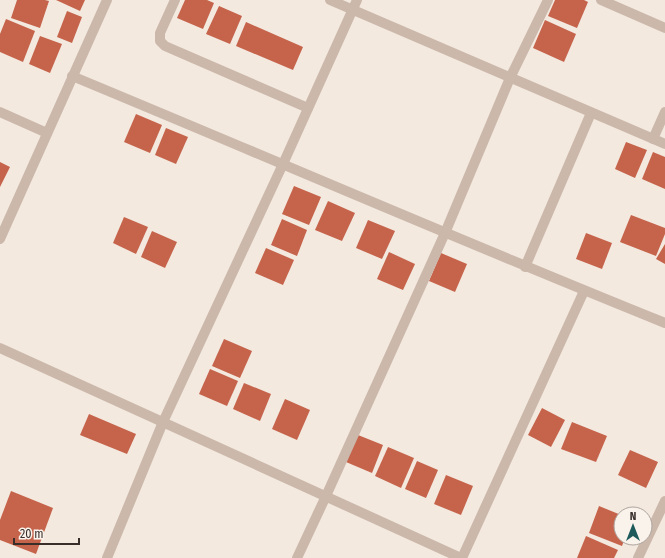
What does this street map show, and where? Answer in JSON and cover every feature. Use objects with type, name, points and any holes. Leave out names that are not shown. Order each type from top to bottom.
[{"type":"street","points":[[0,239],[4,217],[47,133],[107,0]]},
{"type":"street","points":[[176,0],[160,33],[160,41],[165,46],[308,108]]},
{"type":"street","points":[[330,0],[665,144]]},
{"type":"street","points":[[107,558],[163,422],[283,164],[357,0]]},
{"type":"street","points":[[297,558],[445,233],[510,78],[548,0]]},
{"type":"street","points":[[601,0],[665,28]]},
{"type":"street","points":[[72,76],[525,267],[665,323]]},
{"type":"street","points":[[0,112],[47,133]]},
{"type":"street","points":[[653,139],[665,112]]},
{"type":"street","points":[[525,267],[592,113]]},
{"type":"street","points":[[1,351],[163,422],[462,558],[584,291]]},
{"type":"street","points":[[638,558],[665,501]]},
{"type":"building","points":[[17,0],[49,1],[40,28],[11,18]]},
{"type":"building","points":[[56,0],[85,0],[80,11]]},
{"type":"building","points":[[185,0],[207,0],[214,3],[203,29],[177,18]]},
{"type":"building","points":[[555,0],[584,0],[588,2],[577,28],[548,16]]},
{"type":"building","points":[[219,6],[242,16],[230,44],[206,34]]},
{"type":"building","points":[[67,11],[82,17],[72,43],[57,37]]},
{"type":"building","points":[[6,19],[35,31],[23,62],[0,52],[0,34]]},
{"type":"building","points":[[545,20],[576,34],[564,62],[533,48]]},
{"type":"building","points":[[246,22],[303,47],[293,70],[236,46]]},
{"type":"building","points":[[40,36],[62,44],[50,73],[29,64]]},
{"type":"building","points":[[136,114],[162,125],[150,153],[124,142]]},
{"type":"building","points":[[166,128],[188,137],[176,164],[155,155]]},
{"type":"building","points":[[626,142],[647,150],[635,178],[615,169]]},
{"type":"building","points":[[653,152],[665,157],[665,189],[642,179]]},
{"type":"building","points":[[0,162],[10,167],[0,187]]},
{"type":"building","points":[[294,186],[321,197],[309,225],[282,214]]},
{"type":"building","points":[[328,201],[355,213],[342,241],[315,230]]},
{"type":"building","points":[[631,215],[665,228],[665,234],[656,256],[620,242]]},
{"type":"building","points":[[124,217],[148,227],[136,254],[113,243]]},
{"type":"building","points":[[282,219],[307,230],[297,256],[271,245]]},
{"type":"building","points":[[368,220],[395,231],[382,259],[356,248]]},
{"type":"building","points":[[152,231],[177,242],[165,268],[141,257]]},
{"type":"building","points":[[586,233],[612,243],[602,269],[576,259]]},
{"type":"building","points":[[665,244],[665,264],[656,259]]},
{"type":"building","points":[[266,248],[294,260],[283,285],[255,273]]},
{"type":"building","points":[[389,252],[415,264],[403,290],[377,279]]},
{"type":"building","points":[[441,253],[467,264],[455,292],[429,281]]},
{"type":"building","points":[[224,339],[252,351],[240,378],[212,366]]},
{"type":"building","points":[[210,369],[238,381],[227,406],[199,394]]},
{"type":"building","points":[[244,383],[271,394],[260,421],[233,409]]},
{"type":"building","points":[[285,399],[310,410],[297,440],[272,429]]},
{"type":"building","points":[[542,408],[565,420],[551,447],[528,435]]},
{"type":"building","points":[[89,414],[136,434],[127,454],[80,435]]},
{"type":"building","points":[[572,422],[607,436],[596,462],[561,449]]},
{"type":"building","points":[[358,435],[383,445],[372,473],[346,462]]},
{"type":"building","points":[[388,447],[414,458],[401,488],[375,476]]},
{"type":"building","points":[[630,450],[658,462],[646,488],[618,475]]},
{"type":"building","points":[[417,461],[438,470],[426,498],[405,489]]},
{"type":"building","points":[[446,475],[473,486],[461,515],[434,504]]},
{"type":"building","points":[[11,491],[53,508],[36,554],[0,540],[0,520]]},
{"type":"building","points":[[599,506],[613,512],[613,542],[589,533]]},
{"type":"building","points":[[586,536],[618,550],[614,558],[577,558]]}]
